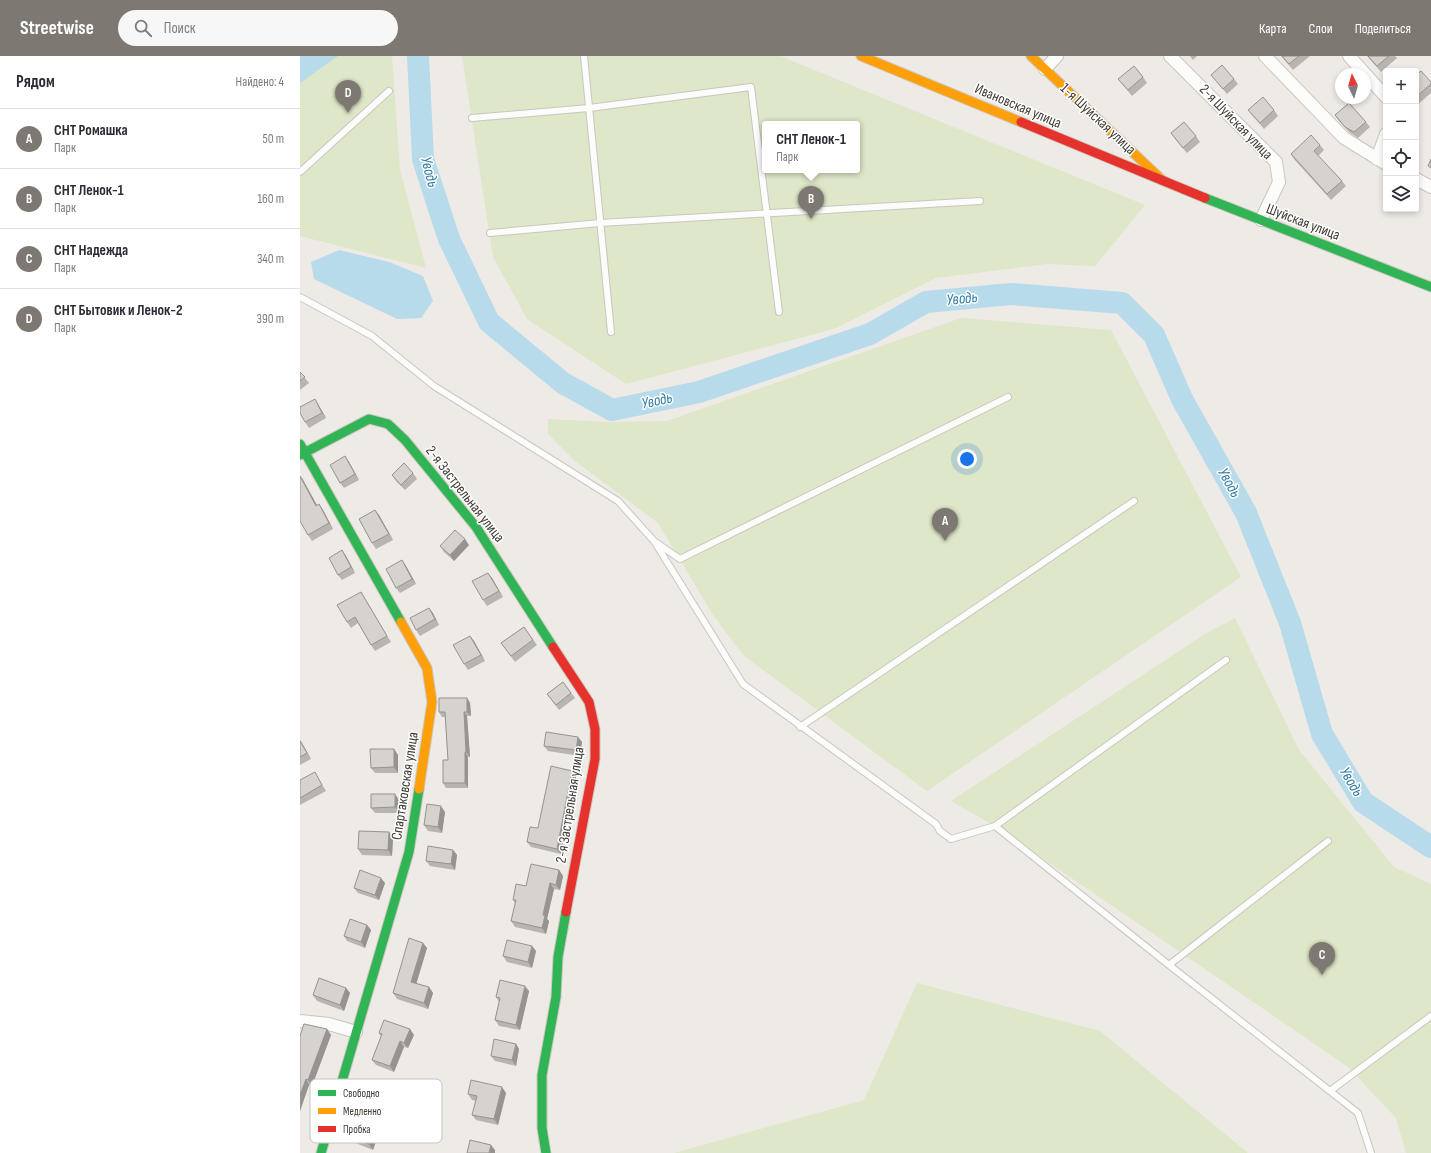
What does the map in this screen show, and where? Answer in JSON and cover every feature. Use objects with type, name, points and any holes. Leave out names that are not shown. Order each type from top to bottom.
[{"type":"street","name":"Ивановская улица","points":[[861,56],[1165,182]]},
{"type":"street","name":"1-я Шуйская улица","points":[[1032,56],[1165,182]]},
{"type":"street","points":[[1045,69],[1057,56]]},
{"type":"street","name":"2-я Шуйская улица","points":[[1170,56],[1276,162],[1279,182],[1261,220]]},
{"type":"street","points":[[1265,56],[1344,138],[1382,162],[1385,140]]},
{"type":"street","points":[[1350,56],[1383,94]]},
{"type":"street","points":[[1419,181],[1431,187]]},
{"type":"street","name":"Шуйская улица","points":[[1165,182],[1431,287]]},
{"type":"street","name":"2-я Застрельная улица","points":[[302,450],[369,419],[388,424],[405,440],[476,527],[589,702],[595,728],[595,759],[558,958],[556,997],[542,1074],[542,1128],[546,1153]]},
{"type":"street","name":"Спартаковская улица","points":[[302,450],[427,668],[432,702],[409,852],[342,1079]]},
{"type":"street","points":[[300,1021],[329,1024],[356,1032]]},
{"type":"street","name":"Спартаковская улица","points":[[321,1153],[324,1143]]},
{"type":"lane","points":[[584,56],[611,332]]},
{"type":"lane","points":[[472,118],[589,108],[751,87],[780,312]]},
{"type":"lane","points":[[300,172],[389,91]]},
{"type":"lane","points":[[490,233],[600,223],[980,201]]},
{"type":"lane","points":[[300,297],[372,336],[434,386],[618,501],[654,541],[743,684],[800,727],[936,824],[940,831],[951,839],[995,826],[1226,660]]},
{"type":"lane","points":[[654,541],[680,559],[1008,398]]},
{"type":"lane","points":[[800,727],[1134,501]]},
{"type":"lane","points":[[995,826],[1358,1113],[1371,1153]]},
{"type":"lane","points":[[1169,965],[1328,841]]},
{"type":"lane","points":[[1330,1091],[1431,1016]]},
{"type":"green space","points":[[300,56],[392,56],[400,170],[426,268],[300,236]]},
{"type":"green space","points":[[462,56],[780,56],[1145,205],[1095,266],[1047,264],[936,278],[834,329],[626,384],[527,319],[493,257]]},
{"type":"green space","points":[[961,318],[1111,330],[1241,577],[927,791],[744,656],[713,615],[658,523],[575,461],[548,434],[548,419],[607,422],[667,421]]},
{"type":"green space","points":[[1235,618],[1299,750],[1394,867],[1431,884],[1431,1153],[1406,1153],[1396,1118],[1347,1066],[995,826],[951,801],[1205,634]]},
{"type":"green space","points":[[917,983],[1100,1031],[1248,1153],[674,1153],[864,1100]]},
{"type":"water","points":[[300,56],[338,56],[300,83]]},
{"type":"water","points":[[339,250],[389,262],[423,276],[433,301],[421,318],[397,319],[314,279],[311,262]]},
{"type":"building","points":[[1282,56],[1299,56],[1289,64]]},
{"type":"building","points":[[1368,56],[1389,56],[1377,66]]},
{"type":"building","points":[[1222,65],[1234,79],[1223,89],[1211,75]]},
{"type":"building","points":[[1134,66],[1143,77],[1128,90],[1118,79]]},
{"type":"building","points":[[1421,71],[1431,82],[1431,84],[1419,94],[1419,73]]},
{"type":"building","points":[[1263,97],[1274,110],[1260,123],[1248,110]]},
{"type":"building","points":[[1348,104],[1350,104],[1366,122],[1354,132],[1345,127],[1335,115]]},
{"type":"building","points":[[1184,122],[1196,136],[1183,148],[1171,133]]},
{"type":"building","points":[[1311,135],[1320,145],[1314,151],[1342,181],[1327,194],[1291,154]]},
{"type":"building","points":[[1431,159],[1431,168],[1428,166]]},
{"type":"building","points":[[300,372],[305,377],[300,381]]},
{"type":"building","points":[[315,399],[322,413],[305,422],[300,413],[300,407]]},
{"type":"building","points":[[345,456],[355,474],[340,483],[330,465]]},
{"type":"building","points":[[404,463],[413,473],[401,485],[392,475]]},
{"type":"building","points":[[300,476],[316,506],[319,504],[329,523],[308,535],[300,521]]},
{"type":"building","points":[[375,510],[389,534],[372,543],[359,519]]},
{"type":"building","points":[[455,530],[465,539],[450,555],[440,546]]},
{"type":"building","points":[[342,550],[351,567],[338,575],[329,558]]},
{"type":"building","points":[[402,560],[412,579],[396,588],[386,569]]},
{"type":"building","points":[[488,573],[499,591],[483,600],[472,581]]},
{"type":"building","points":[[361,592],[387,636],[371,645],[355,617],[347,622],[337,605]]},
{"type":"building","points":[[429,608],[435,619],[416,630],[410,618]]},
{"type":"building","points":[[524,627],[533,640],[511,656],[501,643]]},
{"type":"building","points":[[470,636],[481,655],[464,664],[453,645]]},
{"type":"building","points":[[563,682],[571,693],[556,705],[547,694]]},
{"type":"building","points":[[439,698],[467,698],[467,712],[464,712],[466,752],[465,783],[443,783],[443,760],[448,760],[445,712],[439,712]]},
{"type":"building","points":[[546,732],[578,737],[576,750],[544,746]]},
{"type":"building","points":[[300,741],[307,753],[300,757]]},
{"type":"building","points":[[370,749],[394,749],[394,767],[371,768]]},
{"type":"building","points":[[551,766],[572,771],[557,849],[527,842],[530,827],[538,828]]},
{"type":"building","points":[[315,772],[322,785],[300,798],[300,780]]},
{"type":"building","points":[[371,794],[395,794],[395,807],[371,808]]},
{"type":"building","points":[[427,804],[441,806],[438,827],[424,825]]},
{"type":"building","points":[[359,831],[389,832],[388,850],[358,849]]},
{"type":"building","points":[[428,846],[453,850],[451,864],[426,861]]},
{"type":"building","points":[[531,864],[559,870],[556,885],[550,883],[543,915],[545,916],[542,928],[511,921],[516,900],[513,900],[516,884],[526,886]]},
{"type":"building","points":[[360,870],[381,878],[375,895],[354,888]]},
{"type":"building","points":[[350,919],[367,925],[361,942],[344,936]]},
{"type":"building","points":[[409,938],[423,943],[411,982],[429,987],[424,1003],[393,993]]},
{"type":"building","points":[[507,940],[532,946],[528,962],[503,956]]},
{"type":"building","points":[[319,978],[346,988],[340,1005],[313,995]]},
{"type":"building","points":[[500,980],[525,986],[516,1025],[495,1020],[500,998],[496,997]]},
{"type":"building","points":[[384,1020],[410,1029],[404,1043],[400,1041],[390,1066],[372,1060],[382,1034],[379,1033]]},
{"type":"building","points":[[304,1024],[327,1029],[308,1080],[306,1079],[300,1095],[300,1036]]},
{"type":"building","points":[[494,1039],[516,1044],[512,1060],[491,1056]]},
{"type":"building","points":[[471,1080],[502,1087],[494,1119],[472,1115],[477,1096],[468,1094]]},
{"type":"building","points":[[470,1140],[491,1145],[489,1153],[467,1153]]},
{"type":"waterway","name":"Уводь","points":[[418,56],[423,159],[449,239],[489,322],[563,383],[612,410],[699,392],[870,334],[926,302],[1011,294],[1122,303],[1154,335],[1182,399],[1246,513],[1290,623],[1322,734],[1363,802],[1431,847]]},
{"type":"traffic: fast","points":[[1205,198],[1431,287]]},
{"type":"traffic: fast","points":[[300,455],[369,419],[388,424],[405,440],[476,527],[553,647]]},
{"type":"traffic: fast","points":[[300,444],[401,622]]},
{"type":"traffic: fast","points":[[343,1079],[409,852],[419,789]]},
{"type":"traffic: fast","points":[[546,1153],[542,1128],[542,1075],[556,997],[558,957],[566,912]]},
{"type":"traffic: fast","points":[[321,1153],[324,1143]]},
{"type":"traffic: slow","points":[[861,56],[1021,122]]},
{"type":"traffic: slow","points":[[1031,56],[1162,180]]},
{"type":"traffic: slow","points":[[401,622],[427,668],[432,702],[419,789]]},
{"type":"traffic: jam","points":[[1021,122],[1205,198]]},
{"type":"traffic: jam","points":[[553,647],[589,702],[595,729],[595,759],[566,912]]},
{"type":"place","name":"СНТ Бытовик и Ленок-2","points":[[348,113]]},
{"type":"place","name":"СНТ Ленок-1","points":[[811,219]]},
{"type":"place","name":"СНТ Ромашка","points":[[945,541]]},
{"type":"place","name":"СНТ Надежда","points":[[1322,975]]}]
